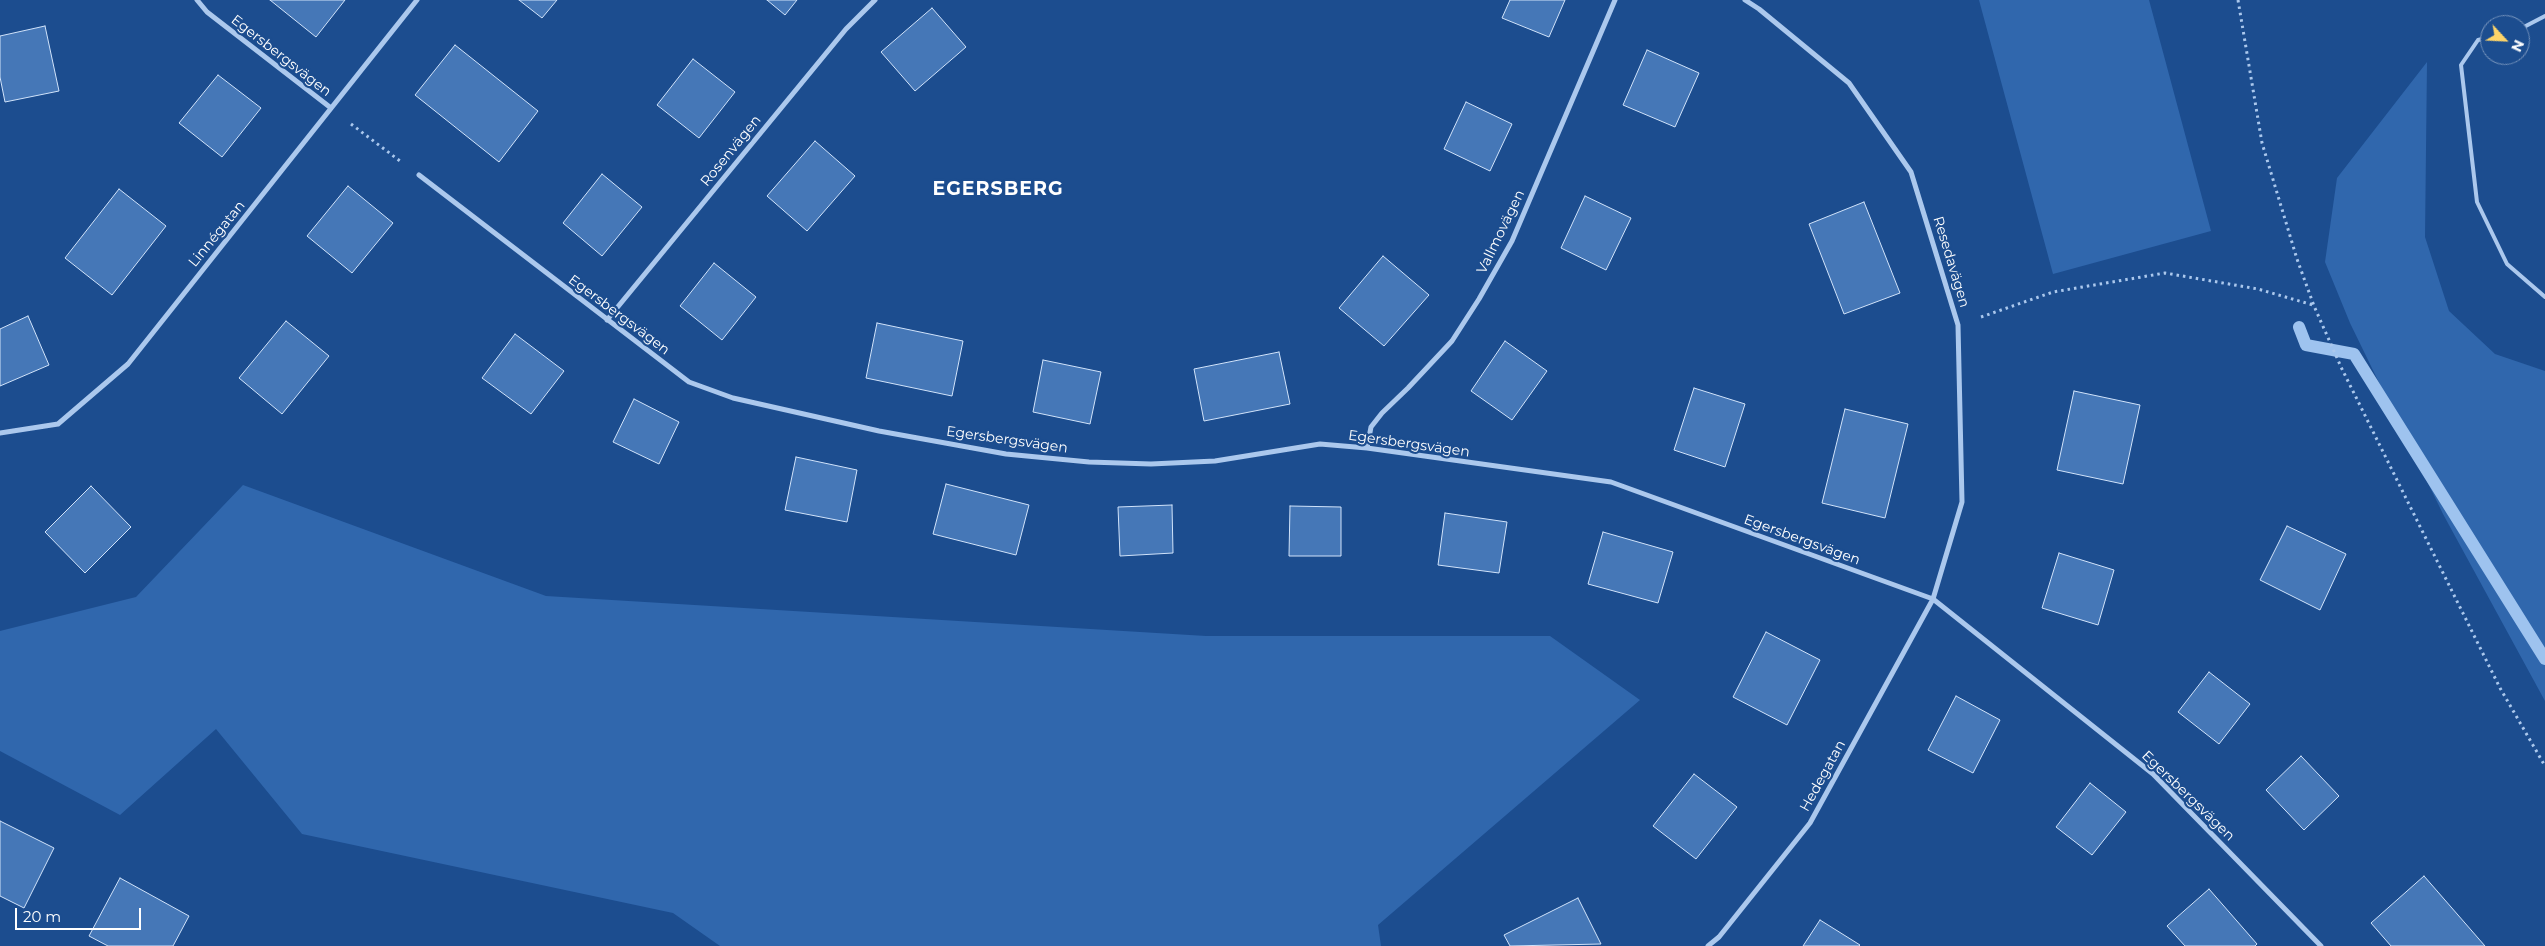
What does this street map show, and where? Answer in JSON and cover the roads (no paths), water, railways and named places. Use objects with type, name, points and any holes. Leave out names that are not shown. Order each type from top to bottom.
[{"type":"street","name":"Egersbergsvägen","points":[[197,0],[207,12],[331,108]]},
{"type":"street","name":"Linnégatan","points":[[0,433],[58,424],[128,364],[417,0]]},
{"type":"street","name":"Rosenvägen","points":[[607,320],[846,29],[875,0]]},
{"type":"street","name":"Vallmovägen","points":[[1367,448],[1372,427],[1382,413],[1452,341],[1479,299],[1512,241],[1615,0]]},
{"type":"street","name":"Resedavägen","points":[[1745,0],[1759,9],[1849,83],[1911,172],[1958,325],[1962,502],[1933,599]]},
{"type":"street","name":"Egersbergsvägen","points":[[419,175],[689,382],[733,398],[879,431],[1006,454],[1089,462],[1150,464],[1215,461],[1320,444],[1367,448],[1611,482],[1933,599],[2153,774],[2321,946]]},
{"type":"street","name":"Hedegatan","points":[[1708,946],[1719,937],[1810,823],[1933,599]]},
{"type":"lane","points":[[2530,24],[2545,16]]},
{"type":"lane","points":[[2480,40],[2461,65],[2476,202],[2507,264],[2545,297]]},
{"type":"waterway","points":[[2299,327],[2306,345],[2354,354],[2545,659]]},
{"type":"district","name":"EGERSBERG","points":[[998,189]]}]
